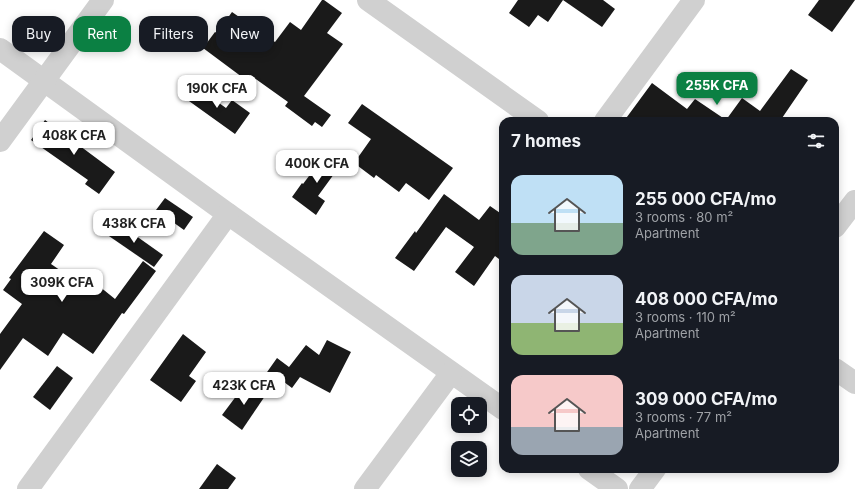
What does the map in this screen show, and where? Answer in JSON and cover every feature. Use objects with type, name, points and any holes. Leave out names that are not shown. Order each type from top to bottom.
[{"type":"street","points":[[0,141],[102,0]]},
{"type":"street","points":[[368,0],[393,7],[533,117]]},
{"type":"street","points":[[608,117],[694,0]]},
{"type":"street","points":[[0,49],[228,214],[499,406]]},
{"type":"street","points":[[839,222],[855,201]]},
{"type":"street","points":[[28,489],[228,214]]},
{"type":"street","points":[[839,371],[855,383]]},
{"type":"street","points":[[365,489],[451,373]]},
{"type":"street","points":[[595,473],[617,489]]},
{"type":"street","points":[[640,489],[652,473]]},
{"type":"building","points":[[322,0],[342,13],[327,33],[343,44],[304,96],[331,115],[322,127],[315,122],[312,126],[285,106],[288,102],[250,75],[246,80],[208,52],[208,41],[215,32],[216,52],[274,52],[274,41],[275,42],[290,22],[301,30]]},
{"type":"building","points":[[518,0],[563,0],[548,22],[538,15],[529,27],[509,13]]},
{"type":"building","points":[[563,0],[603,0],[615,9],[602,27]]},
{"type":"building","points":[[819,0],[855,0],[832,32],[808,15]]},
{"type":"building","points":[[232,12],[238,16],[229,16]]},
{"type":"building","points":[[791,69],[808,80],[783,117],[728,117],[742,98],[760,111]]},
{"type":"building","points":[[191,83],[226,108],[232,100],[250,113],[235,134],[182,96]]},
{"type":"building","points":[[652,83],[687,109],[695,99],[722,117],[627,117]]},
{"type":"building","points":[[362,104],[453,168],[429,200],[406,183],[399,192],[376,175],[374,178],[354,163],[371,139],[348,123]]},
{"type":"building","points":[[45,120],[115,172],[99,194],[85,184],[88,180],[31,140]]},
{"type":"building","points":[[327,152],[342,163],[318,196],[325,201],[316,215],[292,197]]},
{"type":"building","points":[[444,194],[479,220],[490,206],[499,212],[499,259],[495,256],[474,286],[455,272],[474,247],[446,227],[414,271],[395,258],[415,231],[416,233]]},
{"type":"building","points":[[165,198],[193,217],[184,230],[156,210]]},
{"type":"building","points":[[115,221],[163,255],[154,267],[106,234]]},
{"type":"building","points":[[44,231],[64,245],[51,264],[83,286],[89,278],[115,299],[143,261],[156,271],[124,314],[122,313],[93,354],[63,333],[48,356],[23,338],[0,370],[0,334],[22,304],[3,290],[11,279],[9,278]]},
{"type":"building","points":[[183,334],[206,352],[189,376],[196,381],[181,402],[150,380]]},
{"type":"building","points":[[327,340],[351,352],[330,393],[300,377],[292,388],[280,379],[272,391],[260,382],[277,358],[289,367],[306,345],[319,355]]},
{"type":"building","points":[[57,366],[73,378],[50,410],[33,397]]},
{"type":"building","points":[[246,383],[265,396],[242,430],[222,415]]},
{"type":"building","points":[[217,464],[236,478],[228,489],[199,489]]}]
